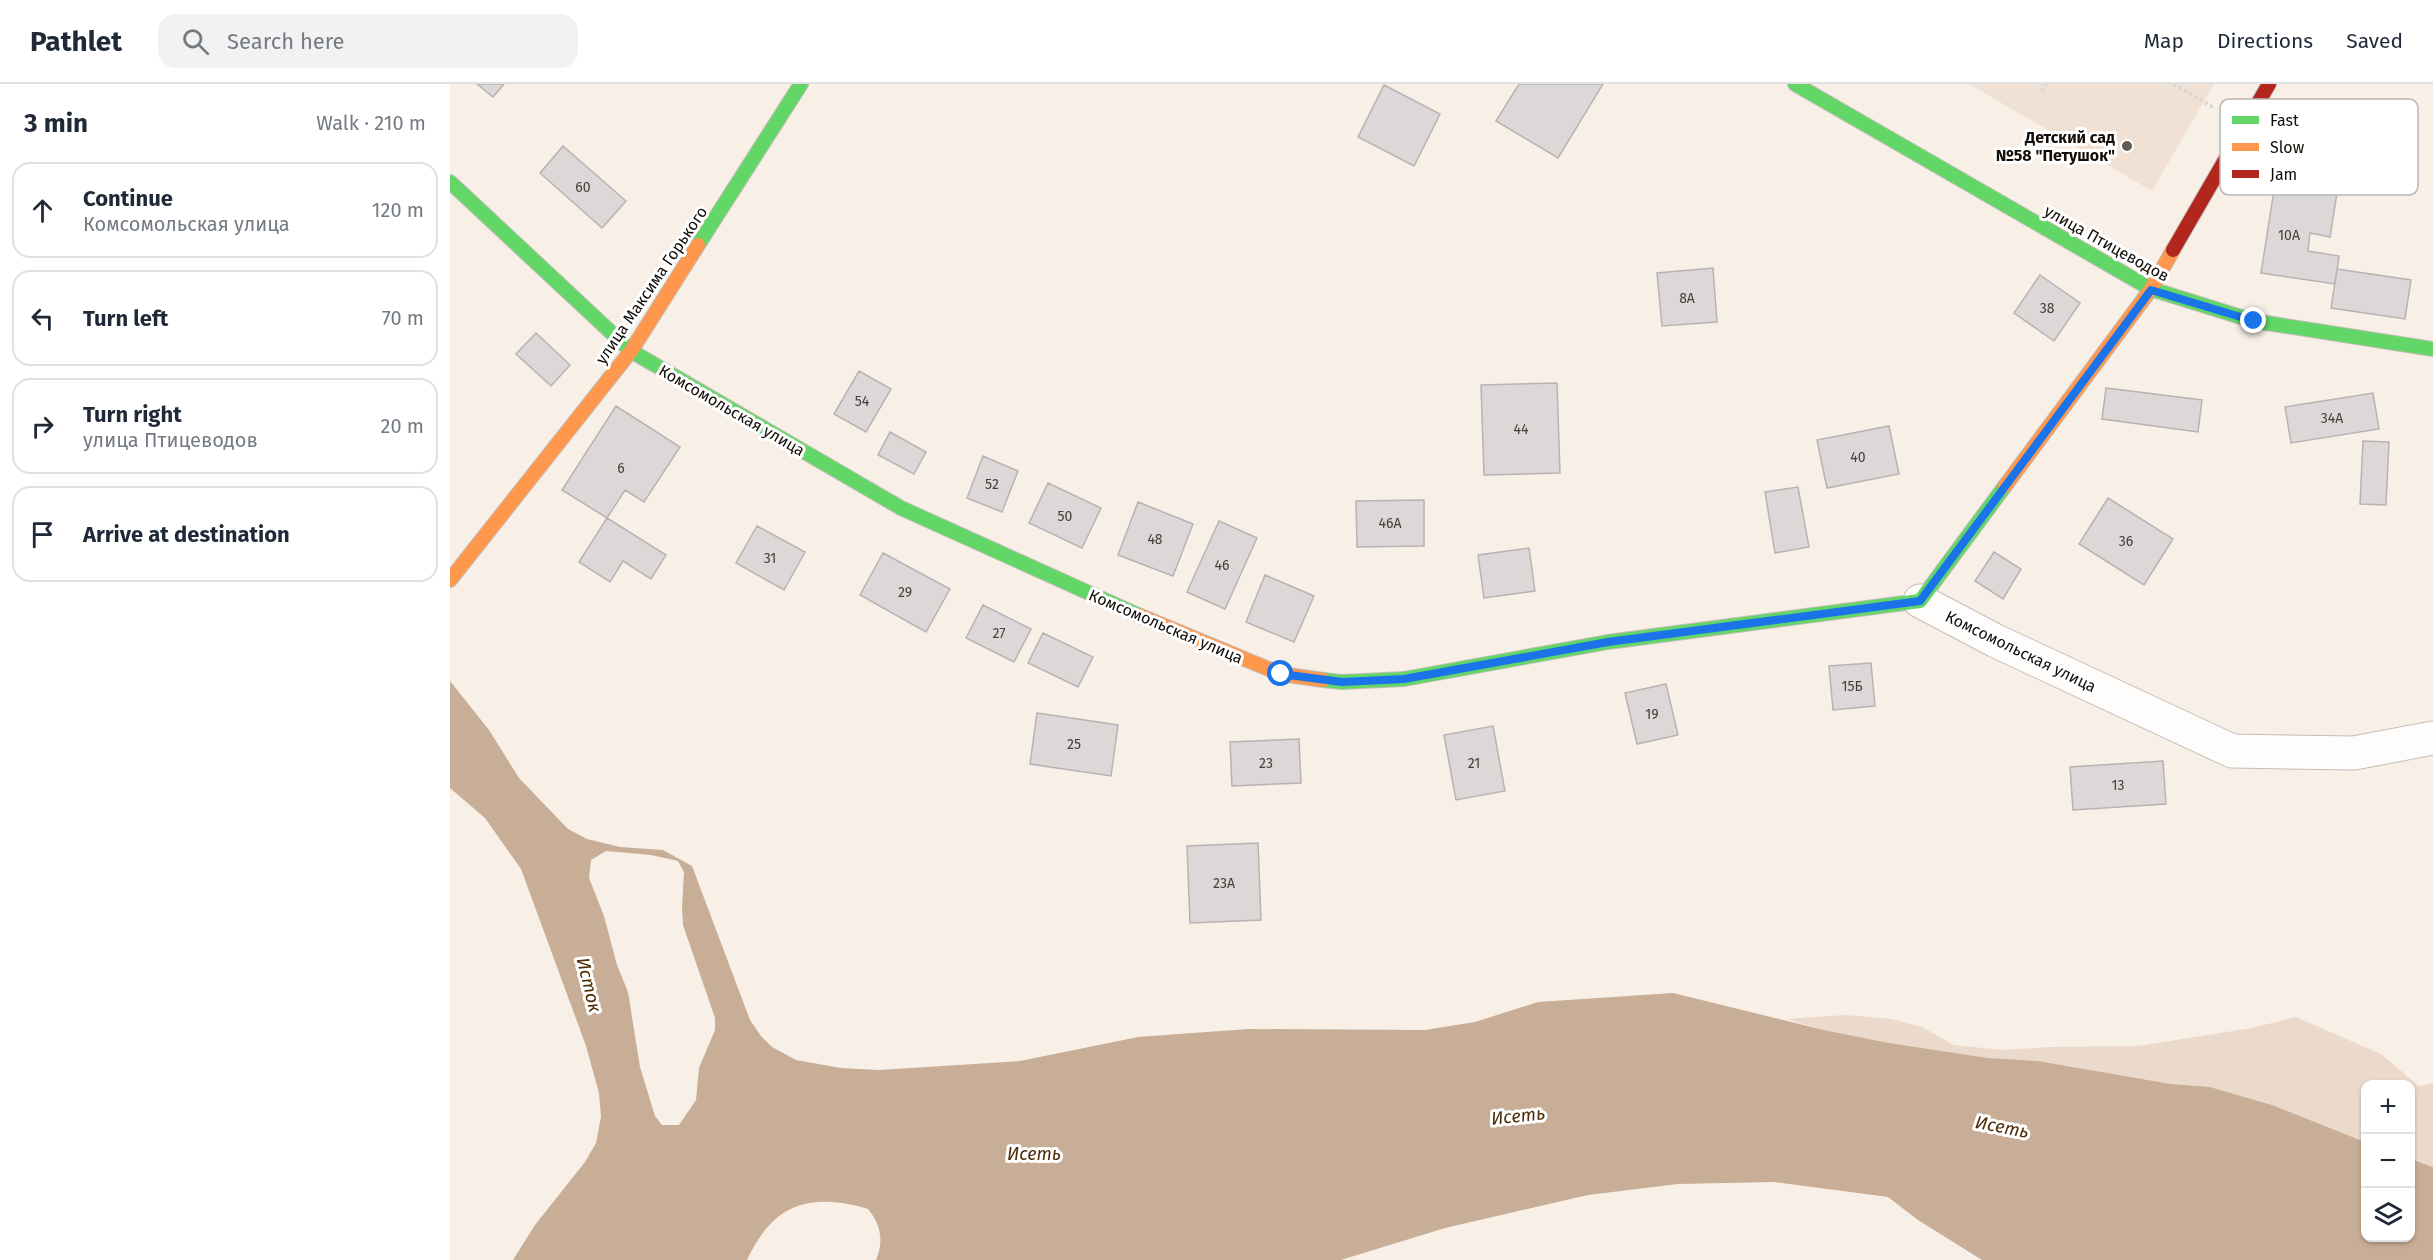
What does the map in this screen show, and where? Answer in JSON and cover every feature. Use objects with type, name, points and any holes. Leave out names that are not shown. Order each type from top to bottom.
[{"type":"street","name":"улица Максима Горького","points":[[450,580],[631,351],[801,84]]},
{"type":"street","name":"улица Птицеводов","points":[[1795,84],[2151,290],[2254,321],[2433,349]]},
{"type":"street","points":[[2260,99],[2269,84]]},
{"type":"street","points":[[1920,601],[2151,290],[2220,170]]},
{"type":"street","name":"Комсомольская улица","points":[[450,182],[631,351],[901,508],[1098,598],[1281,674],[1342,682],[1404,679],[1608,642],[1920,601],[1996,641],[2232,751],[2354,753],[2433,738]]},
{"type":"path","points":[[2042,91],[2046,84]]},
{"type":"path","points":[[2174,84],[2220,113]]},
{"type":"shaded area","name":"Детский сад №58 \"Петушок\"","points":[[1969,84],[2214,84],[2152,191]]},
{"type":"shaded area","points":[[1846,1015],[1892,1019],[1922,1027],[1954,1045],[2002,1050],[2138,1046],[2252,1028],[2296,1017],[2381,1054],[2412,1080],[2361,1080],[2361,1140],[2272,1105],[2210,1087],[2171,1084],[2038,1061],[1988,1058],[1889,1043],[1824,1030],[1787,1019]]},
{"type":"shaded area","points":[[2415,1083],[2419,1086],[2433,1083],[2433,1167],[2415,1160]]},
{"type":"water","points":[[450,681],[489,730],[519,778],[568,829],[587,839],[620,847],[663,850],[692,866],[750,1020],[772,1047],[796,1060],[841,1068],[879,1070],[1020,1061],[1138,1037],[1248,1029],[1425,1030],[1475,1022],[1538,1002],[1673,993],[1824,1030],[1889,1043],[1988,1058],[2038,1061],[2171,1084],[2210,1087],[2272,1105],[2361,1140],[2361,1242],[2415,1242],[2415,1160],[2433,1167],[2433,1260],[1982,1260],[1918,1220],[1888,1197],[1774,1182],[1678,1184],[1588,1195],[1445,1228],[1341,1260],[876,1260],[880,1246],[880,1233],[868,1209],[828,1202],[795,1207],[781,1215],[757,1241],[747,1260],[513,1260],[535,1225],[585,1162],[596,1143],[601,1117],[599,1093],[586,1046],[521,869],[485,818],[450,788]],"holes":[[[606,851],[651,855],[678,861],[684,872],[683,925],[715,1018],[715,1030],[699,1068],[696,1100],[679,1125],[662,1125],[655,1116],[640,1067],[628,992],[617,965],[604,916],[589,878],[591,860]]]},
{"type":"building","points":[[477,84],[504,84],[493,97]]},
{"type":"building","points":[[1519,84],[1603,84],[1558,158],[1496,121]]},
{"type":"building","points":[[1384,85],[1440,114],[1414,166],[1358,137]]},
{"type":"building","points":[[563,146],[626,201],[602,228],[540,173]]},
{"type":"building","points":[[2273,195],[2337,195],[2330,237],[2310,233],[2308,251],[2339,256],[2335,284],[2261,273]]},
{"type":"building","points":[[1713,268],[1717,322],[1662,326],[1657,273]]},
{"type":"building","points":[[2337,269],[2411,280],[2405,319],[2331,308]]},
{"type":"building","points":[[2040,275],[2080,303],[2054,341],[2014,313]]},
{"type":"building","points":[[536,333],[570,365],[551,386],[516,354]]},
{"type":"building","points":[[859,371],[891,389],[866,432],[834,414]]},
{"type":"building","points":[[1557,383],[1560,473],[1484,475],[1481,385]]},
{"type":"building","points":[[2106,388],[2202,400],[2198,432],[2102,419]]},
{"type":"building","points":[[2373,393],[2379,429],[2291,443],[2285,407]]},
{"type":"building","points":[[616,406],[680,447],[644,502],[625,490],[607,518],[562,490]]},
{"type":"building","points":[[1889,426],[1899,474],[1827,488],[1817,440]]},
{"type":"building","points":[[890,432],[926,452],[914,474],[878,455]]},
{"type":"building","points":[[2363,441],[2389,442],[2386,505],[2360,504]]},
{"type":"building","points":[[983,456],[1018,471],[1002,512],[967,498]]},
{"type":"building","points":[[1048,483],[1101,508],[1082,548],[1029,523]]},
{"type":"building","points":[[1798,487],[1809,547],[1775,553],[1765,492]]},
{"type":"building","points":[[2108,498],[2173,539],[2144,585],[2079,544]]},
{"type":"building","points":[[1424,500],[1424,546],[1357,547],[1356,501]]},
{"type":"building","points":[[1138,502],[1193,524],[1173,576],[1118,555]]},
{"type":"building","points":[[607,518],[666,555],[651,579],[623,561],[610,582],[579,562]]},
{"type":"building","points":[[1219,521],[1257,538],[1225,609],[1187,592]]},
{"type":"building","points":[[757,526],[805,552],[784,590],[736,563]]},
{"type":"building","points":[[1529,548],[1535,591],[1484,598],[1478,555]]},
{"type":"building","points":[[1994,552],[2021,569],[2003,599],[1975,581]]},
{"type":"building","points":[[883,553],[950,589],[926,632],[860,595]]},
{"type":"building","points":[[1265,575],[1314,596],[1294,642],[1246,622]]},
{"type":"building","points":[[983,605],[1031,629],[1014,662],[966,638]]},
{"type":"building","points":[[1043,633],[1093,657],[1078,687],[1028,663]]},
{"type":"building","points":[[1871,663],[1875,706],[1833,710],[1829,666]]},
{"type":"building","points":[[1666,684],[1678,735],[1637,744],[1625,693]]},
{"type":"building","points":[[1037,713],[1118,725],[1111,776],[1030,764]]},
{"type":"building","points":[[1493,726],[1505,791],[1456,800],[1444,735]]},
{"type":"building","points":[[1299,739],[1301,783],[1232,786],[1230,742]]},
{"type":"building","points":[[2163,761],[2166,804],[2073,810],[2070,767]]},
{"type":"building","points":[[1258,843],[1261,920],[1190,923],[1187,846]]},
{"type":"traffic: fast","points":[[698,245],[801,84]]},
{"type":"traffic: fast","points":[[1795,84],[2151,289],[2254,321],[2433,349]]},
{"type":"traffic: fast","points":[[450,182],[631,351],[901,508],[1138,615]]},
{"type":"traffic: fast","points":[[1323,680],[1342,682],[1404,679],[1608,642],[1920,601],[2005,486]]},
{"type":"traffic: slow","points":[[450,580],[631,351],[698,245]]},
{"type":"traffic: slow","points":[[2005,486],[2151,289],[2173,250]]},
{"type":"traffic: slow","points":[[1138,615],[1281,674],[1323,680]]},
{"type":"traffic: jam","points":[[2260,99],[2269,84]]},
{"type":"traffic: jam","points":[[2173,250],[2220,169]]},
{"type":"place","name":"Детский сад №58 \"Петушок\"","points":[[2127,146]]},
{"type":"route","points":[[1281,674],[1342,682],[1404,679],[1608,642],[1920,601],[2151,290],[2254,321]]},
{"type":"water label","name":"Исток","points":[[589,985]]},
{"type":"water label","name":"Исеть","points":[[1518,1116]]},
{"type":"water label","name":"Исеть","points":[[2002,1127]]},
{"type":"water label","name":"Исеть","points":[[1034,1154]]}]
